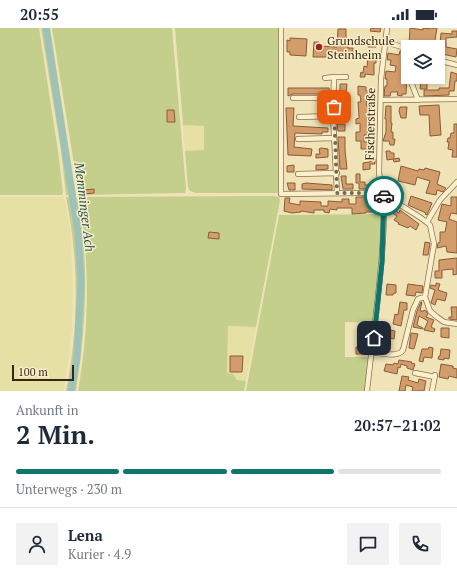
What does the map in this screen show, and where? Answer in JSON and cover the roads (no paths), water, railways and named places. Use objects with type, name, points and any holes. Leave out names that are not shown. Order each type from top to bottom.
[{"type":"street","points":[[281,28],[281,194],[383,192],[427,222],[430,225],[434,244],[424,297],[430,311],[437,317],[444,322],[457,324]]},
{"type":"street","name":"Fischerstraße","points":[[367,391],[381,269],[384,215],[383,192],[379,172],[381,79],[388,28]]},
{"type":"street","points":[[386,42],[401,47]]},
{"type":"street","points":[[445,62],[457,65]]},
{"type":"street","points":[[334,77],[333,116],[337,193]]},
{"type":"street","points":[[325,78],[346,77]]},
{"type":"street","points":[[412,84],[418,100]]},
{"type":"street","points":[[293,98],[334,98]]},
{"type":"street","points":[[381,100],[457,99]]},
{"type":"street","points":[[299,117],[333,116]]},
{"type":"street","points":[[298,139],[334,138]]},
{"type":"street","points":[[298,174],[337,173]]},
{"type":"street","points":[[427,222],[440,200],[457,182]]},
{"type":"street","points":[[372,352],[396,356],[401,354],[412,310],[418,299],[424,297]]},
{"type":"street","points":[[415,373],[435,376],[432,391]]},
{"type":"waterway","name":"Memminger Ach","points":[[46,28],[78,233],[81,282],[77,357],[71,391]]},
{"type":"place","name":"Grundschule Steinheim","points":[[319,47]]}]
